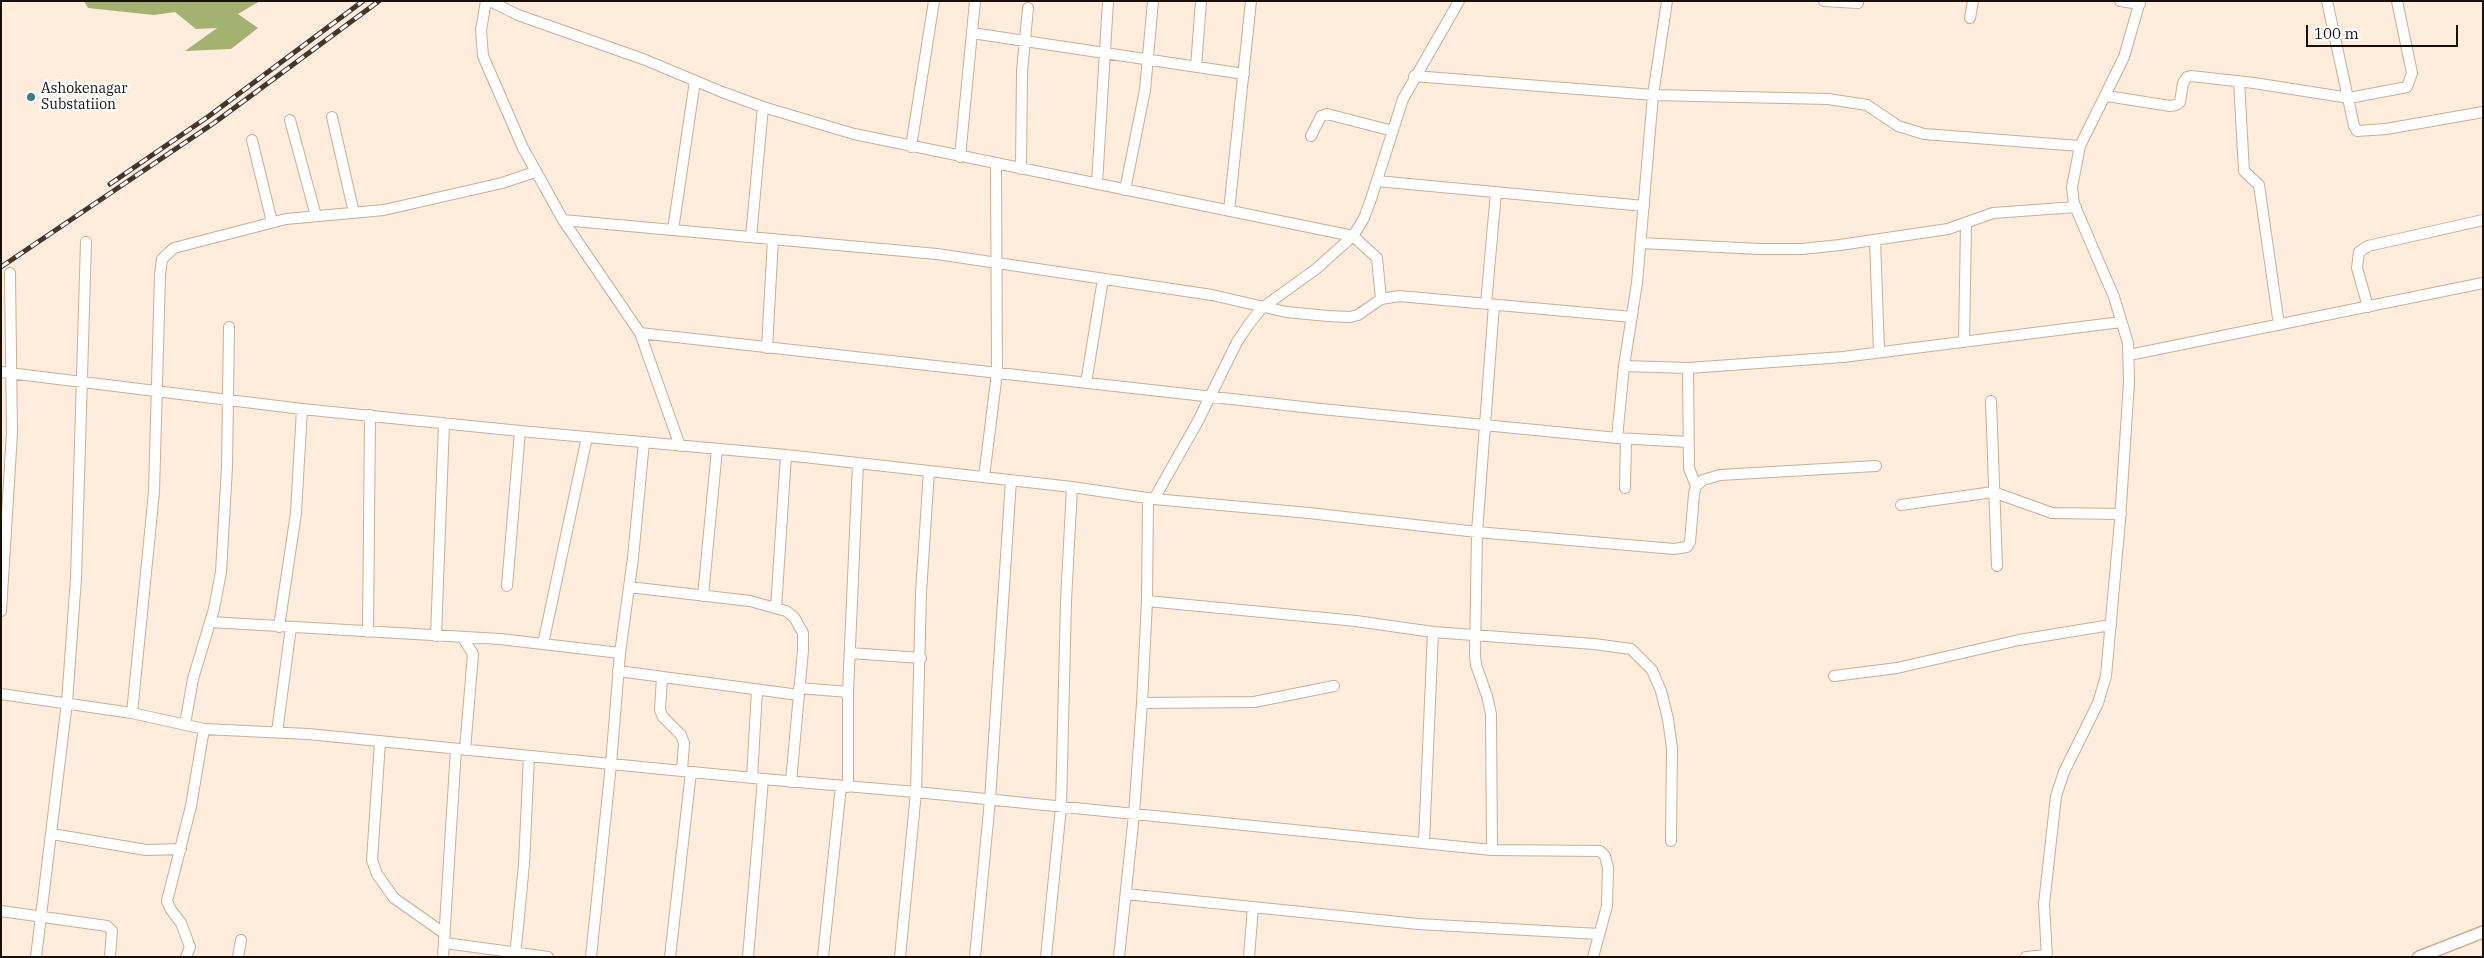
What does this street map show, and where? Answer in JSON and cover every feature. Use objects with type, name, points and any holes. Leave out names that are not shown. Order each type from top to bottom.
[{"type":"street","points":[[486,1],[481,30],[483,56],[498,95],[535,172],[563,220],[640,333],[680,446]]},
{"type":"street","points":[[490,1],[518,15],[644,59],[763,107],[854,134],[1353,236],[1377,258],[1381,299]]},
{"type":"street","points":[[911,147],[934,1]]},
{"type":"street","points":[[960,157],[975,1]]},
{"type":"street","points":[[1097,184],[1108,1]]},
{"type":"street","points":[[1125,190],[1140,119],[1153,1]]},
{"type":"street","points":[[1196,67],[1201,1]]},
{"type":"street","points":[[1229,211],[1251,1]]},
{"type":"street","points":[[1119,957],[1134,814],[1142,703],[1151,499],[1211,397],[1237,342],[1262,308],[1335,254],[1353,236],[1364,218],[1404,99],[1414,76],[1459,1]]},
{"type":"street","points":[[1625,488],[1622,438],[1624,366],[1641,243],[1652,95],[1667,1]]},
{"type":"street","points":[[1824,1],[1858,3]]},
{"type":"street","points":[[1970,18],[1973,1]]},
{"type":"street","points":[[2026,957],[2047,956],[2044,904],[2056,796],[2064,772],[2103,688],[2111,625],[2121,514],[2129,355],[2114,297],[2076,207],[2072,187],[2080,146],[2124,57],[2140,3],[2120,1]]},
{"type":"street","points":[[2327,1],[2354,126],[2358,131],[2386,129],[2483,112]]},
{"type":"street","points":[[2106,96],[2170,106],[2180,102],[2183,83],[2187,77],[2239,81],[2349,98],[2407,87],[2411,80],[2410,65],[2396,1]]},
{"type":"street","points":[[1021,169],[1022,71],[1028,8]]},
{"type":"street","points":[[972,34],[1244,74]]},
{"type":"street","points":[[1414,76],[1652,95],[1828,99],[1867,105],[1908,131],[2080,146]]},
{"type":"street","points":[[673,230],[695,81]]},
{"type":"street","points":[[2239,81],[2244,171],[2259,185],[2279,325]]},
{"type":"street","points":[[751,237],[763,107]]},
{"type":"street","points":[[1311,136],[1321,116],[1327,114],[1393,131]]},
{"type":"street","points":[[332,117],[354,213]]},
{"type":"street","points":[[290,120],[316,216]]},
{"type":"street","points":[[252,140],[272,222]]},
{"type":"street","points":[[984,477],[997,373],[996,164]]},
{"type":"street","points":[[132,713],[154,492],[162,259],[174,248],[272,222],[384,210],[502,183],[535,172]]},
{"type":"street","points":[[1377,181],[1644,206]]},
{"type":"street","points":[[1492,850],[1490,714],[1487,696],[1476,665],[1475,636],[1477,532],[1485,425],[1496,192]]},
{"type":"street","points":[[1641,243],[1760,249],[1802,249],[1948,229],[1994,213],[2076,207]]},
{"type":"street","points":[[563,220],[890,248],[1212,295],[1262,308],[1350,317],[1358,315],[1381,299],[1399,296],[1632,317]]},
{"type":"street","points":[[2368,307],[2356,268],[2359,252],[2368,246],[2483,220]]},
{"type":"street","points":[[1964,342],[1966,224]]},
{"type":"street","points":[[768,348],[773,239]]},
{"type":"street","points":[[1875,240],[1879,351]]},
{"type":"street","points":[[36,957],[67,702],[76,578],[86,242]]},
{"type":"street","points":[[1,611],[12,433],[10,273]]},
{"type":"street","points":[[1086,383],[1103,279]]},
{"type":"street","points":[[2129,355],[2483,283]]},
{"type":"street","points":[[1624,366],[1688,368],[1843,357],[2121,322]]},
{"type":"street","points":[[185,724],[193,679],[210,622],[221,572],[229,327]]},
{"type":"street","points":[[640,333],[1211,397],[1622,438],[1688,442]]},
{"type":"street","points":[[1,372],[228,398],[302,409],[520,432],[786,455],[1072,487],[1151,499],[1309,513],[1477,532],[1682,548],[1687,547],[1690,542],[1696,486],[1690,474],[1688,368]]},
{"type":"street","points":[[1991,401],[1997,566]]},
{"type":"street","points":[[280,627],[296,513],[302,409]]},
{"type":"street","points":[[368,632],[370,415]]},
{"type":"street","points":[[436,636],[444,423]]},
{"type":"street","points":[[507,586],[520,432]]},
{"type":"street","points":[[543,644],[587,437]]},
{"type":"street","points":[[591,957],[611,764],[618,672],[644,442]]},
{"type":"street","points":[[703,596],[716,450]]},
{"type":"street","points":[[776,608],[786,455]]},
{"type":"street","points":[[824,957],[844,786],[858,464]]},
{"type":"street","points":[[1696,486],[1703,480],[1720,475],[1876,466]]},
{"type":"street","points":[[900,957],[916,792],[921,658],[921,592],[930,471]]},
{"type":"street","points":[[975,957],[990,800],[1011,480]]},
{"type":"street","points":[[1046,957],[1061,807],[1066,601],[1072,487]]},
{"type":"street","points":[[1901,505],[1994,492],[2052,513],[2121,514]]},
{"type":"street","points":[[629,587],[750,602],[776,608],[794,616],[803,633],[791,782]]},
{"type":"street","points":[[1148,601],[1356,621],[1433,632],[1619,646],[1630,649],[1641,657],[1652,670],[1661,691],[1668,719],[1672,748],[1672,841]]},
{"type":"street","points":[[210,622],[543,644],[620,653]]},
{"type":"street","points":[[1834,676],[1898,668],[2019,640],[2111,625]]},
{"type":"street","points":[[277,732],[291,627]]},
{"type":"street","points":[[1424,842],[1433,632]]},
{"type":"street","points":[[443,957],[460,749],[473,654],[463,638]]},
{"type":"street","points":[[850,653],[921,658]]},
{"type":"street","points":[[618,672],[757,690],[848,692]]},
{"type":"street","points":[[662,677],[660,710],[663,717],[681,735],[684,743],[687,771],[670,957]]},
{"type":"street","points":[[1142,703],[1254,702],[1334,686]]},
{"type":"street","points":[[752,778],[757,690]]},
{"type":"street","points":[[1,694],[67,702],[204,728],[277,732],[791,782],[916,792],[1492,850],[1603,853],[1608,868],[1607,906],[1593,957]]},
{"type":"street","points":[[186,957],[190,947],[181,922],[171,910],[167,901],[181,850],[204,728]]},
{"type":"street","points":[[380,742],[372,860],[377,874],[394,898],[445,938],[515,954],[548,957]]},
{"type":"street","points":[[515,954],[524,864],[529,756]]},
{"type":"street","points":[[748,957],[763,779]]},
{"type":"street","points":[[52,834],[146,850],[181,850]]},
{"type":"street","points":[[1126,894],[1418,924],[1599,934]]},
{"type":"street","points":[[1249,957],[1253,907]]},
{"type":"street","points":[[1,911],[107,926],[112,931],[110,957]]},
{"type":"street","points":[[2419,957],[2483,932]]},
{"type":"street","points":[[238,957],[241,940]]},
{"type":"shaded area","points":[[84,1],[260,1],[238,14],[258,28],[231,49],[185,51],[217,28],[196,29],[175,12],[154,15],[88,8]]},
{"type":"railway","points":[[110,184],[209,116],[363,1]]},
{"type":"railway","points":[[1,267],[214,123],[379,1]]},
{"type":"place","name":"Ashokenagar Substatiion","points":[[31,97]]}]
